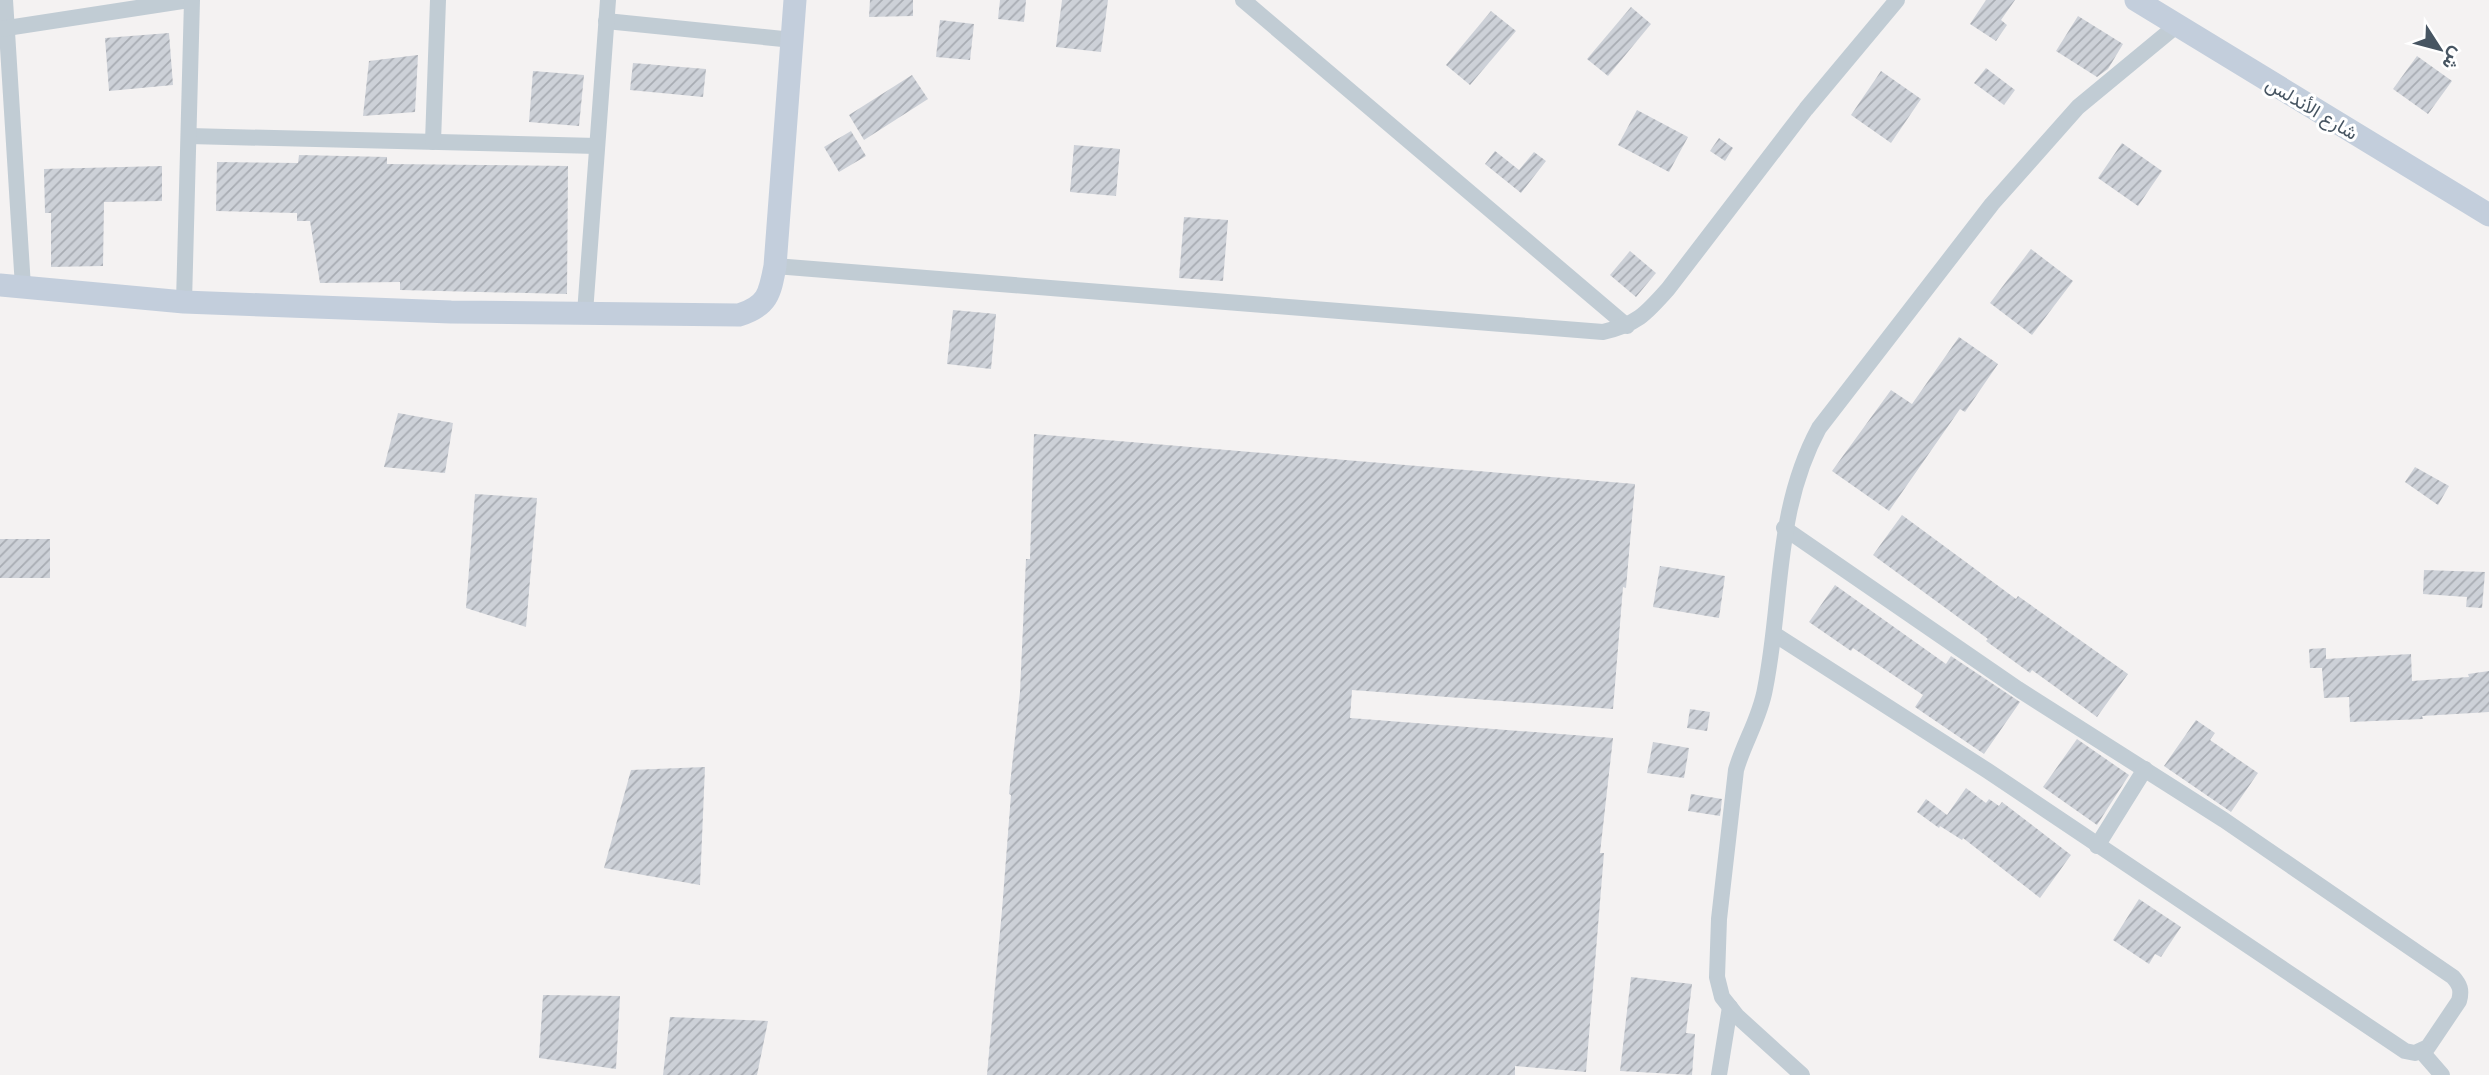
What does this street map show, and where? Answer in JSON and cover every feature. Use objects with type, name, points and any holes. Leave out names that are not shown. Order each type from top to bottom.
[{"type":"main road","points":[[11,286],[184,302],[437,311],[739,315],[751,311],[762,304],[770,292],[775,266],[795,0]]},
{"type":"main road","name":"شارع الأندلس","points":[[2136,0],[2489,215]]},
{"type":"street","points":[[5,0],[11,286]]},
{"type":"street","points":[[4,29],[191,0],[184,302]]},
{"type":"street","points":[[433,142],[438,0]]},
{"type":"street","points":[[585,313],[608,0]]},
{"type":"street","points":[[1243,0],[1627,326]]},
{"type":"street","points":[[775,266],[1603,332],[1627,326],[1648,312],[1806,109],[1897,0]]},
{"type":"street","points":[[606,22],[793,40]]},
{"type":"street","points":[[1802,1075],[1730,1007],[1722,997],[1717,977],[1719,919],[1736,770],[1759,716],[1774,634],[1784,528],[1794,484],[1819,428],[1992,204],[2078,107],[2176,26]]},
{"type":"street","points":[[189,136],[597,146]]},
{"type":"street","points":[[1774,634],[1988,771],[2405,1051],[2422,1052],[2428,1048],[2459,1001],[2460,985],[2453,977],[2224,820],[2018,689],[1784,528]]},
{"type":"street","points":[[2098,846],[2145,769]]},
{"type":"street","points":[[1719,1075],[1730,1007]]},
{"type":"street","points":[[2422,1052],[2442,1075]]},
{"type":"building","points":[[870,0],[913,0],[913,16],[869,17]]},
{"type":"building","points":[[1000,0],[1026,0],[1024,22],[998,19]]},
{"type":"building","points":[[1062,0],[1108,0],[1101,52],[1056,47]]},
{"type":"building","points":[[1986,0],[2015,0],[2001,20],[2007,25],[1996,41],[1970,24]]},
{"type":"building","points":[[1631,7],[1651,24],[1608,76],[1587,59]]},
{"type":"building","points":[[1491,11],[1516,31],[1470,85],[1446,65]]},
{"type":"building","points":[[2078,16],[2123,44],[2108,69],[2097,77],[2056,51]]},
{"type":"building","points":[[940,20],[974,24],[970,60],[936,57]]},
{"type":"building","points":[[169,33],[173,85],[109,91],[105,38]]},
{"type":"building","points":[[418,55],[415,112],[363,116],[369,61]]},
{"type":"building","points":[[2417,56],[2452,81],[2428,114],[2393,89]]},
{"type":"building","points":[[633,63],[706,69],[703,97],[630,90]]},
{"type":"building","points":[[1986,68],[2015,90],[2004,105],[1974,83]]},
{"type":"building","points":[[533,71],[584,75],[579,126],[529,122]]},
{"type":"building","points":[[1881,71],[1921,99],[1891,143],[1851,115]]},
{"type":"building","points":[[912,75],[928,99],[864,140],[849,115]]},
{"type":"building","points":[[1637,110],[1688,137],[1669,172],[1618,145]]},
{"type":"building","points":[[851,131],[866,156],[839,172],[824,147]]},
{"type":"building","points":[[1719,138],[1733,148],[1725,161],[1710,151]]},
{"type":"building","points":[[2122,143],[2162,171],[2138,206],[2098,178]]},
{"type":"building","points":[[1074,145],[1120,149],[1116,196],[1070,192]]},
{"type":"building","points":[[1495,151],[1519,170],[1534,152],[1546,161],[1521,193],[1485,164]]},
{"type":"building","points":[[299,155],[387,157],[387,164],[568,166],[567,294],[400,290],[400,282],[320,283],[310,221],[297,221],[297,213],[216,211],[217,162],[298,163]]},
{"type":"building","points":[[162,166],[162,201],[104,202],[103,266],[51,267],[51,213],[45,213],[44,169]]},
{"type":"building","points":[[1184,217],[1228,220],[1223,281],[1179,278]]},
{"type":"building","points":[[2031,249],[2073,281],[2032,335],[1990,303]]},
{"type":"building","points":[[1630,251],[1656,273],[1636,297],[1610,275]]},
{"type":"building","points":[[953,310],[996,314],[991,369],[947,364]]},
{"type":"building","points":[[1959,337],[1998,364],[1965,412],[1960,409],[1889,511],[1832,471],[1891,390],[1912,404]]},
{"type":"building","points":[[398,413],[453,423],[445,473],[384,467]]},
{"type":"building","points":[[1034,434],[1635,484],[1613,709],[1352,690],[1350,718],[1613,738],[1600,853],[1604,853],[1586,1072],[1515,1066],[1515,1075],[987,1075],[1009,794],[1020,692],[1026,559],[1030,559]]},
{"type":"building","points":[[2415,467],[2449,486],[2438,505],[2405,482]]},
{"type":"building","points":[[475,494],[537,498],[526,627],[466,608]]},
{"type":"building","points":[[1902,515],[2016,599],[2018,596],[2128,674],[2097,717],[2032,670],[2030,673],[1873,555]]},
{"type":"building","points":[[0,539],[50,539],[50,578],[0,578]]},
{"type":"building","points":[[1660,566],[1725,576],[1719,618],[1653,607]]},
{"type":"building","points":[[2424,570],[2485,572],[2482,608],[2466,607],[2467,597],[2423,594]]},
{"type":"building","points":[[1835,585],[1946,664],[1951,656],[2020,702],[1984,754],[1915,707],[1923,695],[1809,622]]},
{"type":"building","points":[[2326,648],[2326,659],[2411,654],[2412,681],[2469,677],[2468,674],[2489,671],[2489,712],[2422,716],[2423,719],[2350,722],[2349,697],[2324,698],[2322,668],[2310,668],[2309,649]]},
{"type":"building","points":[[1690,709],[1710,712],[1707,731],[1687,728]]},
{"type":"building","points":[[2196,720],[2215,733],[2210,740],[2258,773],[2231,812],[2164,766]]},
{"type":"building","points":[[2077,739],[2129,775],[2097,825],[2043,787]]},
{"type":"building","points":[[1653,742],[1689,748],[1684,778],[1647,773]]},
{"type":"building","points":[[705,767],[700,885],[604,868],[631,770]]},
{"type":"building","points":[[1966,788],[1986,803],[1989,799],[1999,806],[2002,802],[2071,855],[2040,898],[1963,838],[1962,840],[1940,826],[1939,828],[1917,812],[1926,799],[1947,815]]},
{"type":"building","points":[[1691,794],[1722,799],[1720,816],[1688,811]]},
{"type":"building","points":[[2139,899],[2181,927],[2161,957],[2155,954],[2149,964],[2113,940]]},
{"type":"building","points":[[1631,977],[1692,984],[1686,1033],[1695,1034],[1692,1075],[1620,1071]]},
{"type":"building","points":[[543,995],[620,996],[616,1069],[539,1058]]},
{"type":"building","points":[[670,1017],[768,1021],[757,1075],[663,1075]]}]
